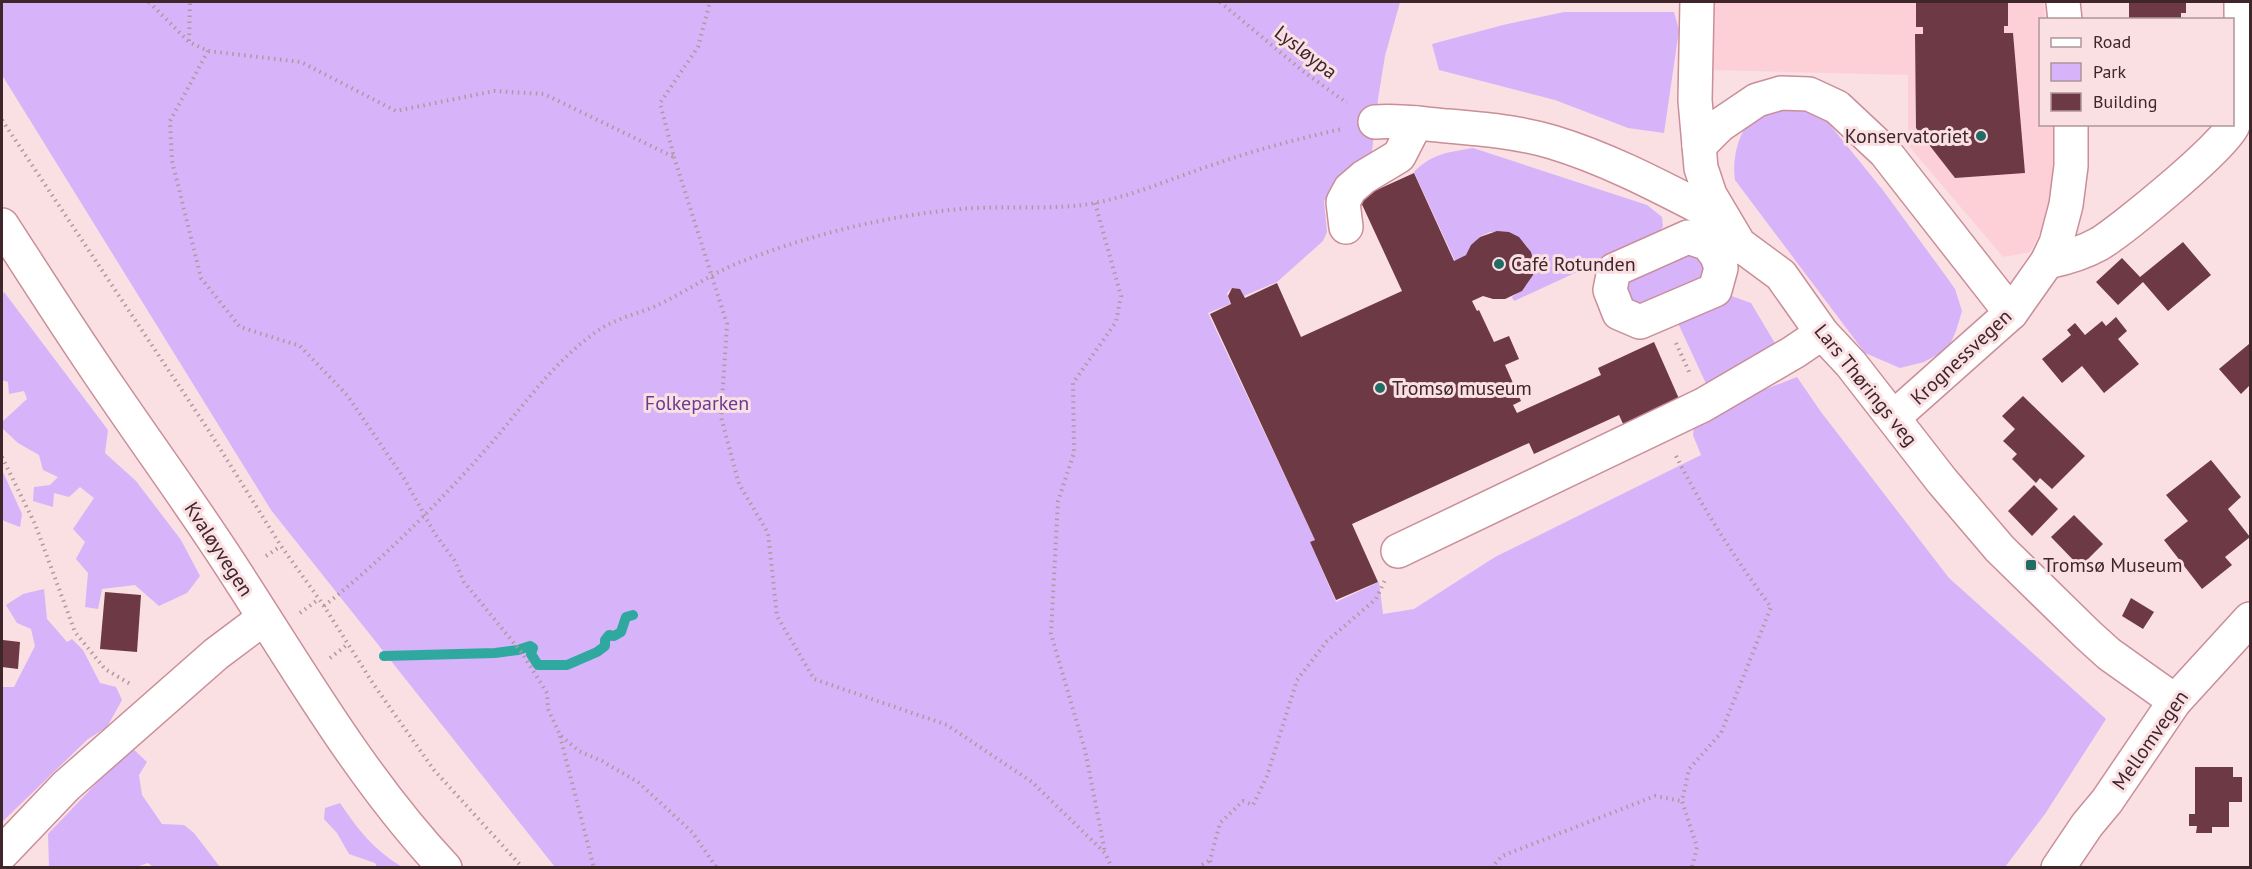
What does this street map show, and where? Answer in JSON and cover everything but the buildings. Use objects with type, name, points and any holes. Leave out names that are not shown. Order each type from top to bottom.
[{"type":"street","name":"Lars Thørings veg","points":[[1697,2],[1695,100],[1699,146],[1704,177],[1726,240],[1781,275],[1822,333],[1851,364],[1942,481],[2000,549],[2088,635],[2175,701]]},
{"type":"street","points":[[2063,2],[2065,18]]},
{"type":"street","points":[[2234,117],[2239,88],[2241,2]]},
{"type":"street","points":[[1699,146],[1720,125],[1757,100],[1781,93],[1809,94],[1837,107],[1885,152],[2011,313]]},
{"type":"street","points":[[1375,122],[1416,123],[1525,135],[1553,142],[1647,180],[1726,240]]},
{"type":"street","points":[[1346,227],[1343,202],[1350,189],[1364,177],[1399,156],[1416,123]]},
{"type":"street","name":"Krognessvegen","points":[[1894,417],[2011,313],[2047,262],[2056,243],[2066,205],[2071,166],[2071,126]]},
{"type":"street","points":[[2047,262],[2074,256],[2105,241],[2216,148],[2232,126]]},
{"type":"street","name":"Kvaløyvegen","points":[[2,225],[113,394],[214,539],[335,725],[383,793],[421,842],[445,867]]},
{"type":"street","points":[[1688,237],[1708,244],[1726,240],[1715,290],[1640,322],[1619,313],[1610,290],[1614,270],[1688,237]]},
{"type":"street","points":[[1398,551],[1703,405],[1822,333]]},
{"type":"street","points":[[2,853],[66,786],[216,654],[264,618]]},
{"type":"street","name":"Mellomvegen","points":[[2058,867],[2107,801],[2175,701],[2250,619]]},
{"type":"street","points":[[2,860],[11,867]]},
{"type":"path","points":[[149,2],[189,42],[208,51],[301,62],[396,111],[494,91],[544,94],[674,157]]},
{"type":"path","points":[[189,2],[189,42]]},
{"type":"path","points":[[710,2],[698,47],[660,103],[674,157],[727,324],[721,417],[739,484],[768,532],[777,616],[814,679],[947,725],[1032,782],[1105,853]]},
{"type":"path","name":"Lysløypa","points":[[1220,2],[1304,72],[1375,122]]},
{"type":"path","points":[[208,51],[170,121],[172,161],[201,278],[240,327],[300,346],[347,395],[405,480],[455,561],[464,582],[522,653],[547,693],[549,709],[560,735],[594,867]]},
{"type":"path","points":[[2,120],[209,431],[374,685],[434,770],[523,867]]},
{"type":"path","points":[[324,606],[368,570],[424,514],[489,445],[562,359],[581,342],[608,324],[654,306],[737,263],[806,240],[898,216],[964,208],[1074,206],[1095,203],[1281,142],[1375,122]]},
{"type":"path","points":[[1095,203],[1121,296],[1116,322],[1073,383],[1074,453],[1058,501],[1051,634],[1086,750],[1105,853],[1112,867]]},
{"type":"path","points":[[1663,312],[1703,405]]},
{"type":"path","points":[[1660,425],[1691,486],[1756,587],[1772,607],[1721,733],[1689,769],[1682,801],[1696,847],[1692,867]]},
{"type":"path","points":[[2,457],[35,524],[75,632],[105,669],[161,702]]},
{"type":"path","points":[[264,557],[282,546]]},
{"type":"path","points":[[1212,867],[1210,860],[1220,823],[1244,801],[1253,805],[1267,776],[1297,680],[1327,641],[1376,599],[1398,551]]},
{"type":"path","points":[[560,735],[579,751],[602,761],[638,782],[692,832],[717,867]]},
{"type":"path","points":[[1491,867],[1502,856],[1655,796],[1682,801]]},
{"type":"path","points":[[1197,867],[1210,860]]},
{"type":"shaded area","name":"Konservatoriet","points":[[1713,2],[2044,2],[2045,18],[2039,18],[2039,126],[2053,126],[2056,168],[2050,213],[2030,252],[2003,257],[1908,145],[1908,75],[1712,70]]},
{"type":"green space","name":"Folkeparken","points":[[2,2],[1400,2],[1385,56],[1371,160],[1351,170],[1324,201],[1327,232],[1323,241],[1277,282],[1244,296],[1238,289],[1232,288],[1227,293],[1230,304],[1208,313],[1315,540],[1310,542],[1336,602],[1379,582],[1383,614],[1414,609],[1495,557],[1701,455],[1693,435],[1694,427],[1725,405],[1797,377],[1821,412],[1949,578],[2106,719],[2045,814],[2005,867],[555,867],[271,510],[2,75]]},
{"type":"green space","points":[[1564,12],[1674,12],[1679,30],[1664,133],[1628,128],[1555,100],[1439,70],[1432,44]]},
{"type":"green space","points":[[1787,107],[1798,108],[1826,120],[1882,189],[1955,289],[1962,311],[1948,349],[1924,362],[1900,368],[1865,353],[1735,180],[1734,165],[1737,149],[1746,127],[1759,115]]},
{"type":"green space","points":[[1473,148],[1647,205],[1662,217],[1663,227],[1653,237],[1514,301],[1512,297],[1523,289],[1532,258],[1527,246],[1517,237],[1505,232],[1490,232],[1479,237],[1467,254],[1455,261],[1414,172],[1434,158]]},
{"type":"green space","points":[[1696,252],[1709,275],[1648,307],[1634,303],[1627,292],[1626,284],[1634,271]]},
{"type":"green space","points":[[4,292],[108,430],[105,453],[136,481],[181,540],[200,576],[187,593],[159,606],[135,585],[102,589],[98,609],[85,607],[88,573],[76,559],[85,542],[73,529],[94,498],[80,487],[69,497],[54,493],[53,507],[33,501],[34,487],[50,485],[58,477],[43,470],[39,455],[18,443],[2,428],[2,422],[27,399],[24,391],[9,394],[8,382],[2,380],[2,297]]},
{"type":"green space","points":[[1726,294],[1751,303],[1779,350],[1709,390],[1677,321]]},
{"type":"green space","points":[[2,470],[22,514],[20,527],[4,521],[2,517]]},
{"type":"green space","points":[[44,589],[47,619],[67,642],[72,639],[83,650],[100,683],[116,687],[122,700],[107,727],[88,739],[2,822],[2,687],[14,687],[35,646],[31,629],[17,623],[6,605],[23,594]]},
{"type":"green space","points":[[131,747],[147,762],[139,775],[142,795],[162,824],[184,825],[194,833],[220,867],[153,867],[148,863],[133,868],[49,867],[48,834]]},
{"type":"green space","points":[[340,803],[367,839],[402,867],[377,867],[375,863],[349,854],[337,833],[324,819],[325,808]]},
{"type":"waterway","points":[[384,656],[495,653],[530,646],[533,648],[531,654],[538,665],[567,665],[605,646],[605,640],[609,635],[614,636],[621,632],[626,617],[633,615]]},
{"type":"place","name":"Konservatoriet","points":[[1981,136]]},
{"type":"place","name":"Café Rotunden","points":[[1499,264]]},
{"type":"place","name":"Tromsø museum","points":[[1380,388]]},
{"type":"place","name":"Tromsø Museum","points":[[2031,565]]}]
